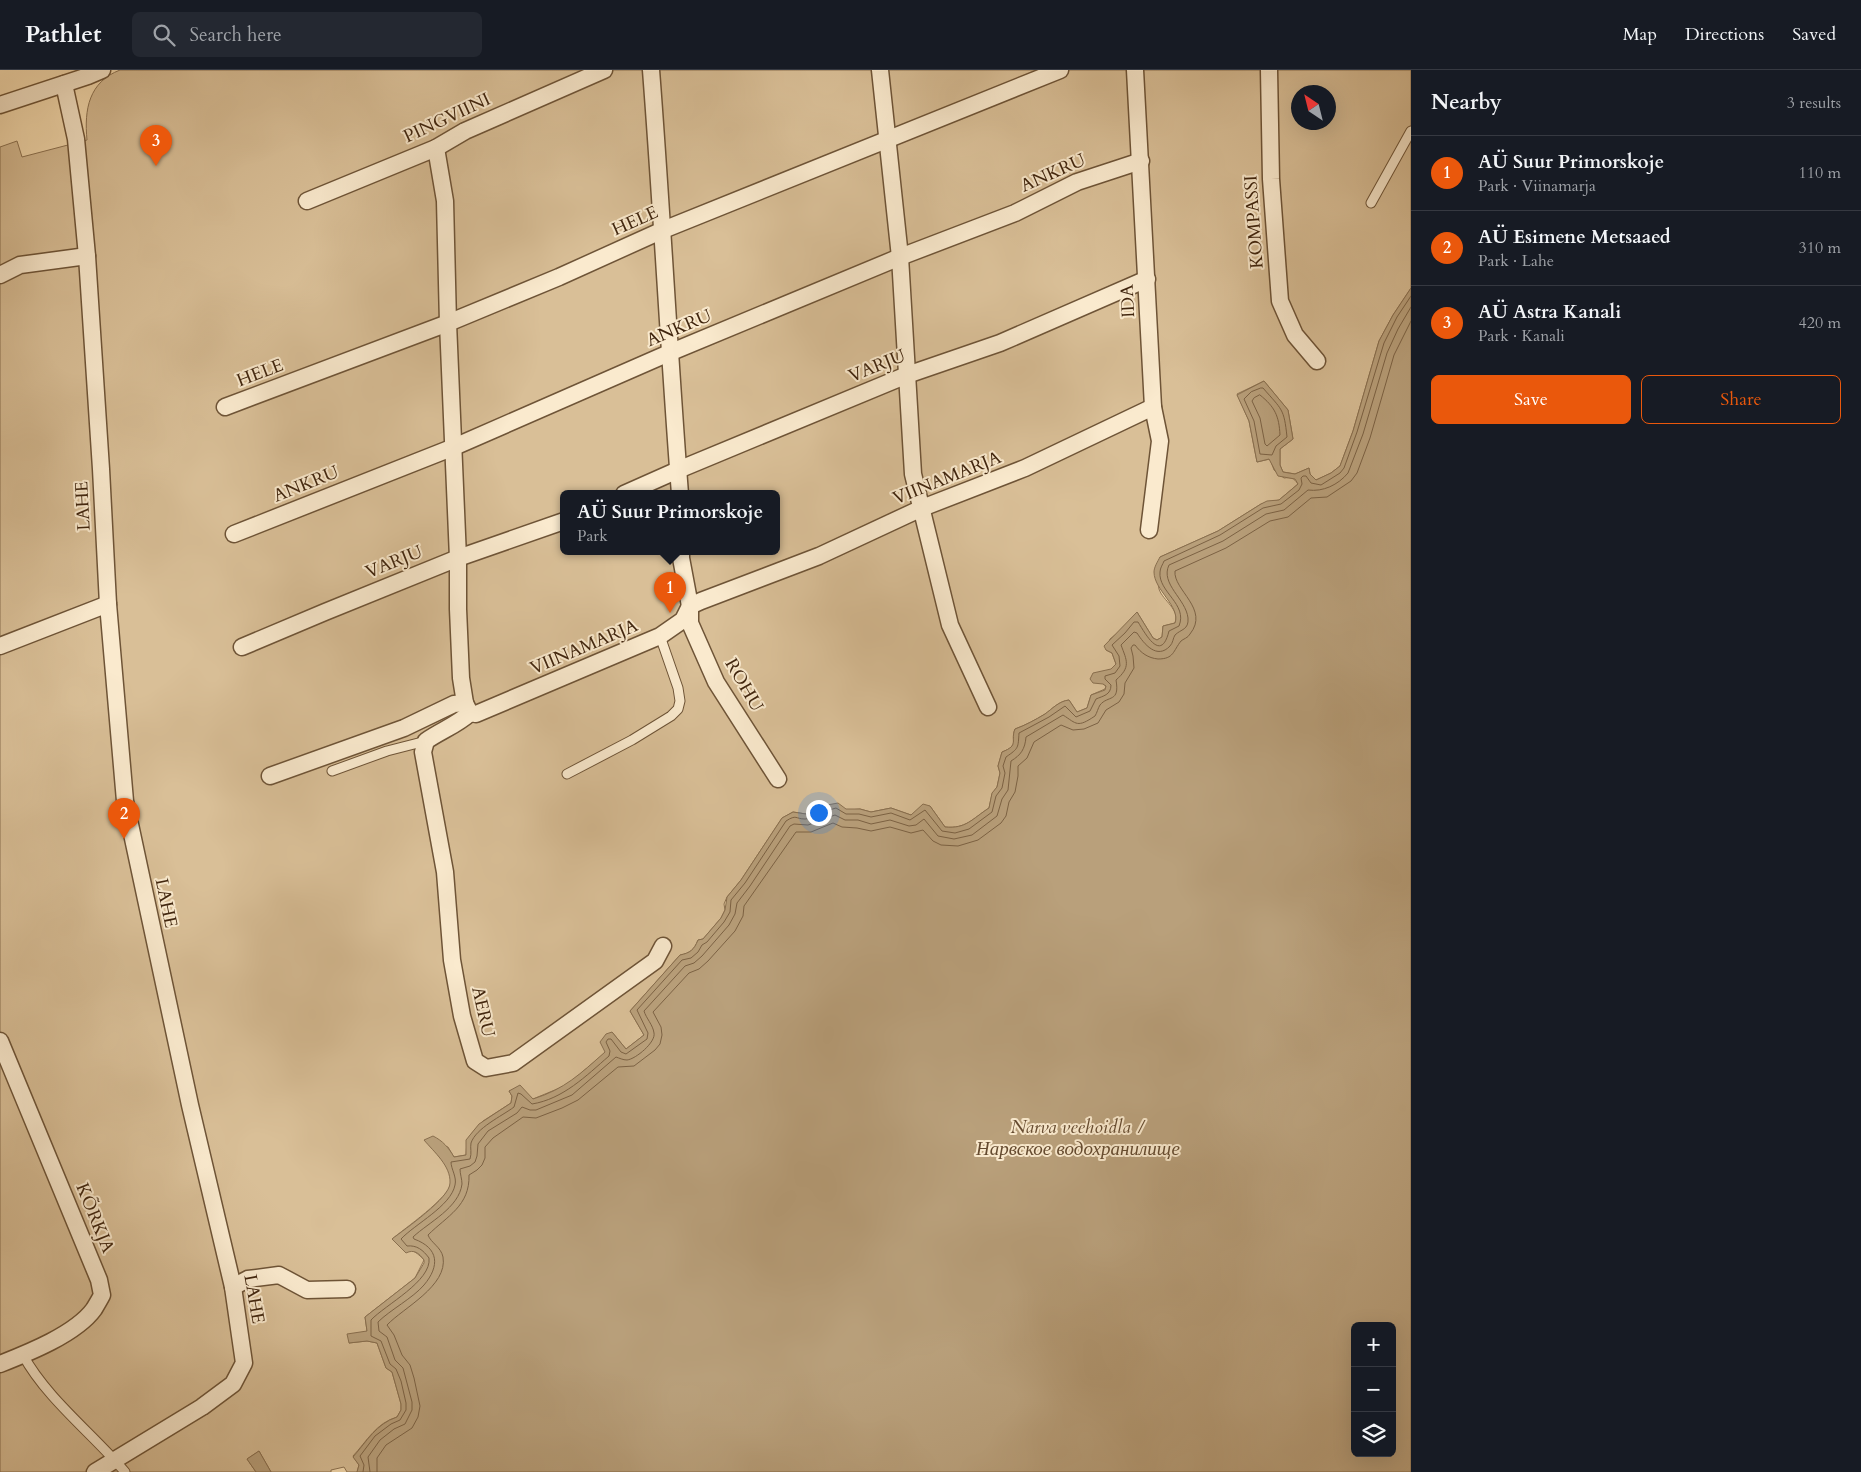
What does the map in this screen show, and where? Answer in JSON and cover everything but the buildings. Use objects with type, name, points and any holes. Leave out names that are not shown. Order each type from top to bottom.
[{"type":"street","points":[[0,105],[102,70]]},
{"type":"street","name":"PINGVIINI","points":[[307,200],[436,148],[465,131],[604,70]]},
{"type":"street","points":[[651,70],[680,490]]},
{"type":"street","points":[[880,70],[889,139],[900,256],[913,474],[950,625],[988,707]]},
{"type":"street","name":"HELE","points":[[225,407],[448,323],[559,277],[663,230],[1060,70]]},
{"type":"street","name":"IDA","points":[[1135,70],[1153,407],[1160,441],[1149,530]]},
{"type":"street","name":"KOMPASSI","points":[[1269,70],[1271,179],[1280,301],[1295,335],[1316,361]]},
{"type":"street","name":"LAHE","points":[[64,84],[76,140],[87,256],[108,604],[125,801],[190,1105],[233,1287],[244,1362],[233,1384],[202,1407],[120,1466],[95,1472]]},
{"type":"street","points":[[426,741],[458,722],[467,708],[461,678],[458,609],[458,558],[448,323],[446,201],[436,148]]},
{"type":"street","name":"ANKRU","points":[[234,534],[454,447],[900,256],[1015,213],[1077,182],[1141,161]]},
{"type":"street","points":[[0,275],[20,265],[87,256]]},
{"type":"street","name":"VARJU","points":[[633,490],[907,375],[1000,343],[1147,279]]},
{"type":"street","name":"VIINAMARJA","points":[[270,776],[404,728],[454,704],[467,708],[476,714],[660,636],[683,620],[690,606],[819,556],[922,508],[1025,468],[1153,407]]},
{"type":"street","name":"VARJU","points":[[242,647],[458,558],[560,522]]},
{"type":"street","name":"ROHU","points":[[681,555],[690,606],[690,623],[716,682],[778,779]]},
{"type":"street","points":[[0,646],[108,604]]},
{"type":"street","name":"AERU","points":[[426,741],[423,752],[445,872],[452,960],[462,1016],[475,1061],[486,1068],[513,1063],[655,961],[663,946]]},
{"type":"street","name":"KÕRKJA","points":[[0,1041],[99,1280],[102,1295],[94,1309],[76,1326],[38,1349],[0,1364]]},
{"type":"street","points":[[233,1287],[248,1279],[279,1275],[307,1290],[347,1289]]},
{"type":"lane","points":[[1371,203],[1411,131]]},
{"type":"lane","points":[[567,774],[640,735],[671,716],[678,709],[680,700],[678,688],[660,636]]},
{"type":"lane","points":[[332,771],[387,751],[426,741]]},
{"type":"lane","points":[[23,1354],[31,1368],[55,1396],[120,1466]]},
{"type":"shaded area","points":[[120,70],[1411,70],[1411,288],[1379,341],[1353,431],[1340,466],[1331,473],[1316,480],[1310,474],[1309,468],[1295,474],[1283,472],[1280,465],[1280,449],[1293,439],[1288,410],[1264,381],[1237,394],[1249,421],[1257,462],[1270,459],[1274,470],[1284,478],[1294,479],[1298,484],[1279,500],[1261,504],[1218,531],[1160,557],[1158,586],[1175,613],[1175,623],[1163,626],[1162,637],[1157,640],[1153,638],[1137,612],[1110,639],[1106,650],[1112,653],[1116,664],[1103,684],[1106,686],[1105,689],[1091,695],[1087,708],[1077,712],[1069,700],[1065,701],[1038,718],[1015,729],[1013,745],[1002,752],[998,766],[1000,773],[997,787],[992,794],[989,808],[964,825],[952,827],[945,827],[930,806],[911,815],[891,808],[871,812],[860,809],[806,814],[793,812],[782,818],[741,880],[727,897],[724,904],[725,910],[721,918],[703,939],[698,940],[691,950],[680,955],[630,1011],[644,1035],[626,1049],[612,1032],[606,1052],[567,1085],[533,1099],[515,1089],[509,1091],[512,1096],[511,1103],[483,1121],[471,1134],[467,1140],[466,1155],[454,1157],[448,1147],[425,1140],[446,1165],[451,1177],[451,1183],[449,1189],[435,1204],[392,1239],[414,1251],[424,1260],[415,1278],[365,1317],[367,1331],[349,1343],[367,1341],[377,1343],[386,1368],[392,1372],[401,1404],[401,1410],[397,1417],[383,1424],[372,1433],[353,1456],[359,1465],[357,1472],[347,1472],[344,1467],[331,1470],[331,1472],[271,1472],[259,1451],[247,1459],[256,1472],[0,1472],[0,147],[17,141],[22,157],[87,140],[88,107],[95,89],[110,75]]},
{"type":"water","name":"Narva veehoidla / Нарвское водохранилище","points":[[1411,288],[1411,1472],[357,1472],[359,1465],[353,1457],[383,1424],[397,1417],[401,1410],[401,1404],[392,1372],[386,1368],[377,1343],[367,1341],[349,1343],[347,1334],[367,1331],[365,1317],[415,1278],[424,1263],[424,1260],[418,1254],[411,1251],[406,1253],[392,1239],[435,1205],[443,1197],[450,1183],[450,1177],[445,1165],[424,1140],[433,1136],[450,1150],[454,1157],[466,1155],[466,1140],[479,1124],[511,1103],[512,1096],[509,1091],[520,1085],[533,1099],[554,1091],[572,1080],[605,1052],[600,1042],[606,1034],[612,1032],[626,1049],[644,1035],[630,1011],[680,955],[691,950],[698,940],[703,939],[721,918],[725,910],[727,897],[741,880],[782,818],[793,812],[806,814],[827,805],[838,803],[846,809],[860,809],[871,812],[891,808],[911,815],[923,804],[930,806],[945,827],[952,827],[964,825],[989,808],[992,793],[997,787],[1000,773],[998,766],[1002,752],[1013,745],[1015,729],[1038,718],[1065,701],[1069,700],[1077,712],[1087,708],[1091,695],[1105,690],[1106,686],[1093,683],[1090,679],[1093,673],[1111,669],[1116,664],[1112,653],[1106,650],[1104,646],[1137,612],[1153,638],[1157,640],[1162,637],[1163,626],[1175,623],[1174,611],[1155,579],[1154,570],[1160,557],[1218,531],[1267,501],[1279,500],[1298,484],[1295,479],[1278,476],[1269,459],[1257,462],[1249,421],[1237,395],[1264,381],[1288,410],[1293,439],[1280,449],[1280,465],[1283,472],[1295,474],[1309,468],[1310,474],[1316,480],[1331,473],[1340,466],[1353,431],[1379,341]]},
{"type":"water","points":[[259,1451],[271,1472],[256,1472],[247,1459]]},
{"type":"place","name":"AÜ Astra Kanali","points":[[156,166]]},
{"type":"place","name":"AÜ Suur Primorskoje","points":[[670,613]]},
{"type":"place","name":"AÜ Esimene Metsaaed","points":[[124,839]]}]
